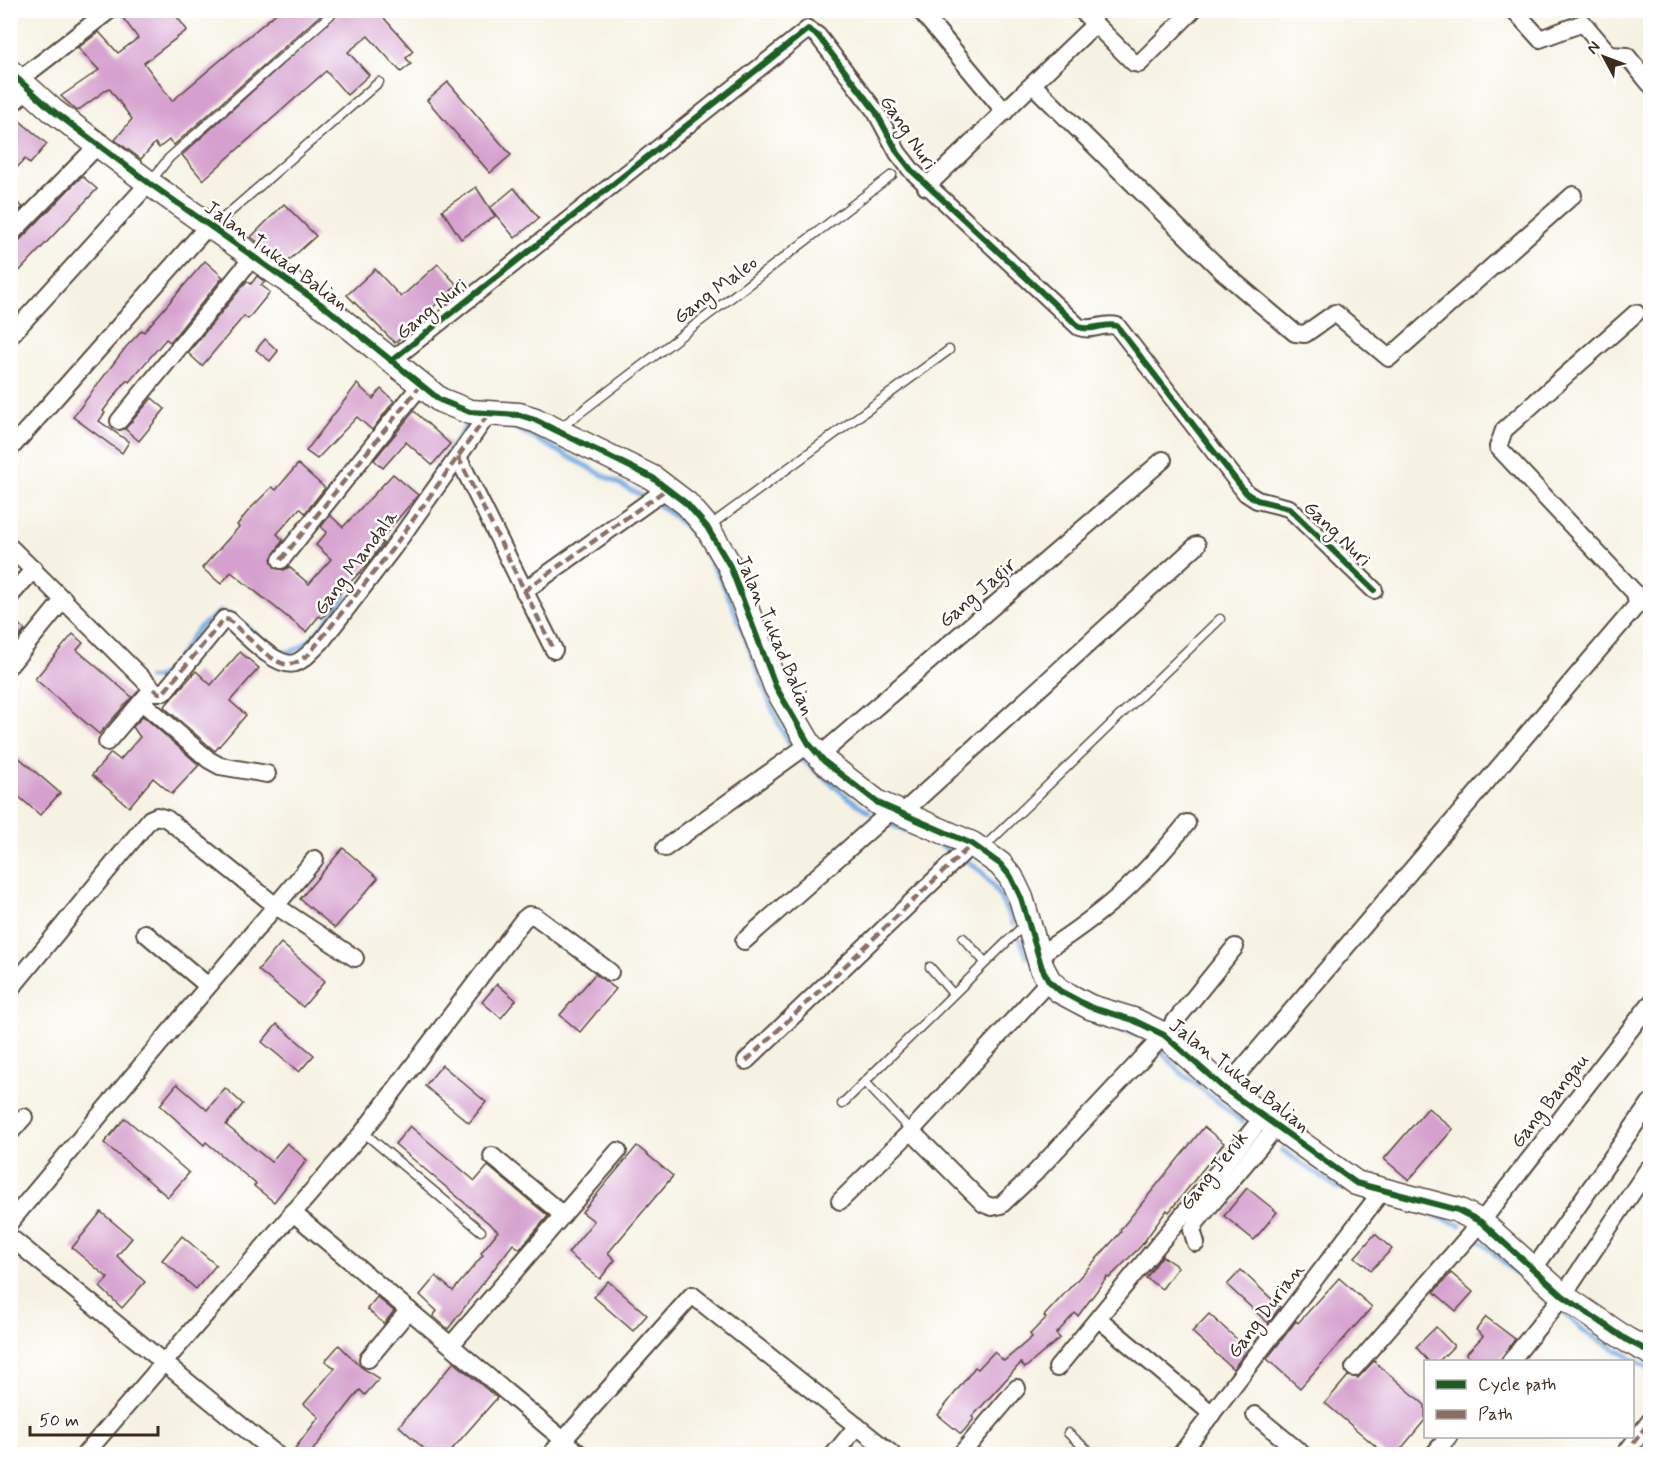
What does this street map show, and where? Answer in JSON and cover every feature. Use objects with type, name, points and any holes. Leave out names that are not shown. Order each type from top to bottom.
[{"type":"street","points":[[10,106],[19,80],[110,10]]},
{"type":"street","points":[[920,10],[1005,112]]},
{"type":"street","points":[[1081,10],[1126,57],[1139,64],[1189,12]]},
{"type":"street","points":[[1514,10],[1540,39],[1583,23],[1605,51],[1610,55],[1627,56],[1650,84]]},
{"type":"street","points":[[926,187],[1095,24]]},
{"type":"street","name":"Gang Nuri","points":[[391,361],[806,29],[813,30],[876,112],[898,153],[926,187],[1079,327],[1086,330],[1110,324],[1117,327],[1246,493],[1257,500],[1288,508],[1374,590]]},
{"type":"street","name":"Jalan Tukad Balian","points":[[19,80],[98,145],[328,310],[420,386],[452,407],[519,415],[557,430],[636,469],[668,488],[687,504],[708,527],[740,586],[776,687],[818,754],[896,813],[977,847],[1011,877],[1021,898],[1037,956],[1049,981],[1060,991],[1090,1007],[1133,1020],[1164,1035],[1225,1089],[1356,1183],[1458,1210],[1480,1222],[1563,1296],[1627,1340],[1650,1352]]},
{"type":"street","points":[[1033,85],[1223,272],[1295,333],[1305,334],[1335,313],[1389,358],[1572,195]]},
{"type":"street","points":[[10,235],[98,145]]},
{"type":"street","points":[[10,336],[149,183]]},
{"type":"street","points":[[10,449],[210,227]]},
{"type":"street","points":[[119,421],[253,257]]},
{"type":"street","points":[[1225,1089],[1637,605],[1635,593],[1498,447],[1504,430],[1636,313]]},
{"type":"street","points":[[281,560],[420,386]]},
{"type":"street","name":"Gang Mandala","points":[[147,696],[164,692],[218,624],[229,620],[274,659],[283,664],[294,663],[304,658],[321,642],[386,558],[489,413]]},
{"type":"street","points":[[458,457],[554,650]]},
{"type":"street","name":"Gang Jagir","points":[[818,754],[1163,460]]},
{"type":"street","points":[[524,591],[668,488]]},
{"type":"street","points":[[744,941],[896,813],[1197,546]]},
{"type":"street","points":[[10,547],[64,599],[147,696],[209,760],[220,766],[267,774]]},
{"type":"street","points":[[10,596],[34,569]]},
{"type":"street","name":"Gang Jagir","points":[[818,754],[1017,598]]},
{"type":"street","points":[[10,665],[64,599]]},
{"type":"street","points":[[107,742],[147,696]]},
{"type":"street","points":[[665,848],[818,754]]},
{"type":"street","points":[[10,990],[150,819],[157,816],[167,819],[276,906],[355,958]]},
{"type":"street","points":[[1037,956],[1088,924],[1125,893],[1154,864],[1187,823]]},
{"type":"street","points":[[746,1061],[977,847]]},
{"type":"street","points":[[10,1222],[315,859]]},
{"type":"street","points":[[85,1455],[363,1132],[526,917],[535,916],[610,972]]},
{"type":"street","points":[[145,933],[208,986]]},
{"type":"street","points":[[911,1131],[984,1203],[997,1207],[1034,1174],[1164,1035],[1235,947]]},
{"type":"street","points":[[840,1201],[911,1131],[1049,981]]},
{"type":"street","name":"Gang Bangau","points":[[1354,1368],[1480,1222],[1650,1004]]},
{"type":"street","points":[[1533,1270],[1650,1102]]},
{"type":"street","points":[[10,1133],[24,1117]]},
{"type":"street","points":[[1057,1368],[1269,1122]]},
{"type":"street","name":"Gang Jeruk","points":[[1196,1243],[1192,1230],[1197,1221],[1269,1122]]},
{"type":"street","points":[[451,1346],[618,1151]]},
{"type":"street","points":[[492,1156],[563,1215]]},
{"type":"street","points":[[1512,1360],[1563,1296],[1648,1169]]},
{"type":"street","name":"Gang Durian","points":[[1181,1455],[1382,1191]]},
{"type":"street","points":[[292,1212],[580,1455]]},
{"type":"street","points":[[10,1237],[276,1455]]},
{"type":"street","points":[[551,1455],[692,1295],[892,1455]]},
{"type":"street","points":[[368,1359],[409,1310]]},
{"type":"street","points":[[1099,1319],[1212,1414]]},
{"type":"street","points":[[961,1455],[1017,1388]]},
{"type":"street","points":[[1255,1415],[1302,1455]]},
{"type":"street","points":[[1625,1455],[1650,1421]]},
{"type":"street","points":[[834,1455],[857,1426]]},
{"type":"street","points":[[1434,1455],[1448,1438]]},
{"type":"lane","points":[[149,183],[168,158],[336,10]]},
{"type":"lane","points":[[210,227],[380,82]]},
{"type":"lane","name":"Gang Maleo","points":[[557,430],[892,175]]},
{"type":"lane","points":[[708,527],[949,350]]},
{"type":"lane","points":[[977,847],[1220,620]]},
{"type":"lane","points":[[842,1104],[1027,922]]},
{"type":"lane","points":[[963,938],[985,962]]},
{"type":"lane","points":[[930,967],[953,994]]},
{"type":"lane","points":[[865,1082],[911,1131]]},
{"type":"lane","points":[[363,1132],[481,1231]]},
{"type":"lane","points":[[1068,1433],[1092,1455]]},
{"type":"building","points":[[120,10],[172,10],[187,30],[144,63],[172,101],[280,10],[326,10],[174,145],[169,140],[159,148],[155,143],[141,159],[115,140],[132,119],[109,88],[77,111],[61,96],[99,70],[78,48],[99,32],[118,53],[138,38],[120,14]]},
{"type":"building","points":[[342,10],[393,10],[384,18],[413,51],[406,58],[411,64],[401,72],[368,36],[348,52],[369,75],[347,95],[326,71],[203,180],[182,155]]},
{"type":"building","points":[[448,82],[511,155],[490,173],[427,100]]},
{"type":"building","points":[[10,116],[14,116],[47,144],[30,164],[25,159],[10,175]]},
{"type":"building","points":[[82,176],[97,189],[10,281],[10,245],[18,242]]},
{"type":"building","points":[[476,187],[495,216],[461,239],[442,210]]},
{"type":"building","points":[[514,188],[539,218],[515,238],[490,208]]},
{"type":"building","points":[[10,197],[23,207],[10,219]]},
{"type":"building","points":[[284,204],[316,236],[286,263],[251,237]]},
{"type":"building","points":[[205,261],[223,277],[170,342],[166,339],[129,382],[127,380],[103,411],[105,413],[99,421],[129,442],[122,453],[73,417],[126,347],[142,330],[144,332]]},
{"type":"building","points":[[438,264],[457,285],[395,343],[347,295],[375,269],[401,297]]},
{"type":"building","points":[[257,276],[265,282],[261,285],[270,292],[248,319],[244,316],[202,366],[188,353],[247,281],[251,284]]},
{"type":"building","points":[[265,339],[278,351],[270,361],[256,350]]},
{"type":"building","points":[[357,384],[373,399],[381,389],[394,401],[372,430],[357,417],[317,459],[306,451]]},
{"type":"building","points":[[152,398],[165,409],[139,441],[125,429]]},
{"type":"building","points":[[414,411],[450,444],[432,465],[406,442],[383,468],[374,460]]},
{"type":"building","points":[[298,464],[325,488],[305,513],[300,508],[277,534],[283,540],[271,559],[275,568],[284,570],[289,567],[309,584],[331,559],[316,545],[327,532],[321,527],[330,515],[343,527],[393,474],[418,495],[380,540],[383,543],[367,565],[328,605],[331,608],[322,618],[319,616],[306,632],[231,572],[221,584],[202,568],[239,527],[237,525],[249,510],[272,487],[276,490]]},
{"type":"building","points":[[10,617],[25,630],[10,648]]},
{"type":"building","points":[[73,634],[83,643],[77,650],[132,697],[99,734],[35,679]]},
{"type":"building","points":[[240,652],[259,668],[230,701],[246,715],[215,751],[164,707],[196,671],[211,685]]},
{"type":"building","points":[[143,716],[199,765],[172,794],[153,778],[129,807],[92,775],[111,753],[120,760],[140,737],[133,727]]},
{"type":"building","points":[[10,750],[60,793],[40,815],[10,789]]},
{"type":"building","points":[[343,848],[378,878],[335,928],[300,899]]},
{"type":"building","points":[[281,943],[325,981],[303,1007],[258,970]]},
{"type":"building","points":[[595,974],[616,989],[580,1032],[560,1015]]},
{"type":"building","points":[[497,984],[516,1000],[501,1018],[482,1002]]},
{"type":"building","points":[[277,1024],[314,1055],[299,1072],[262,1042]]},
{"type":"building","points":[[442,1065],[486,1102],[469,1123],[425,1086]]},
{"type":"building","points":[[177,1084],[207,1110],[225,1088],[243,1104],[226,1125],[271,1162],[287,1143],[307,1160],[274,1202],[254,1186],[256,1184],[206,1142],[204,1145],[160,1105]]},
{"type":"building","points":[[1428,1108],[1453,1129],[1409,1180],[1384,1159]]},
{"type":"building","points":[[125,1118],[189,1173],[168,1197],[104,1143]]},
{"type":"building","points":[[410,1126],[475,1181],[488,1166],[548,1216],[520,1249],[513,1244],[448,1329],[433,1316],[437,1311],[420,1295],[436,1276],[453,1291],[483,1255],[481,1253],[498,1231],[395,1144]]},
{"type":"building","points":[[1204,1127],[1224,1143],[1169,1212],[1167,1210],[1141,1246],[1109,1278],[1107,1277],[1078,1316],[1075,1313],[1056,1334],[1060,1338],[1025,1368],[1021,1363],[972,1417],[974,1419],[961,1434],[938,1415],[975,1367],[978,1369],[994,1352],[1004,1361],[1032,1337],[1030,1334],[1046,1318],[1044,1316],[1121,1232],[1120,1230]]},
{"type":"building","points":[[637,1146],[673,1176],[608,1253],[615,1260],[600,1279],[568,1253],[594,1221],[582,1212]]},
{"type":"building","points":[[1247,1188],[1277,1212],[1254,1240],[1224,1216]]},
{"type":"building","points":[[101,1212],[132,1238],[117,1256],[145,1282],[122,1308],[100,1287],[108,1278],[72,1248]]},
{"type":"building","points":[[1375,1234],[1392,1249],[1371,1270],[1355,1257]]},
{"type":"building","points":[[182,1236],[216,1265],[196,1289],[162,1260]]},
{"type":"building","points":[[1162,1256],[1178,1267],[1162,1289],[1146,1278]]},
{"type":"building","points":[[1241,1270],[1280,1307],[1268,1323],[1227,1285]]},
{"type":"building","points":[[1451,1273],[1473,1292],[1456,1311],[1434,1292]]},
{"type":"building","points":[[1339,1278],[1372,1307],[1300,1388],[1267,1359],[1296,1321],[1298,1323]]},
{"type":"building","points":[[608,1281],[647,1315],[633,1331],[594,1297]]},
{"type":"building","points":[[377,1297],[394,1311],[384,1324],[367,1309]]},
{"type":"building","points":[[1209,1314],[1248,1349],[1233,1369],[1192,1332]]},
{"type":"building","points":[[1486,1317],[1515,1339],[1500,1360],[1472,1360],[1466,1354],[1483,1336],[1476,1330]]},
{"type":"building","points":[[1436,1327],[1454,1346],[1440,1360],[1427,1360],[1416,1347]]},
{"type":"building","points":[[339,1345],[361,1367],[379,1379],[365,1395],[360,1390],[309,1455],[290,1455],[319,1417],[304,1404],[335,1368],[325,1361]]},
{"type":"building","points":[[1374,1361],[1424,1404],[1424,1421],[1396,1455],[1386,1455],[1325,1403],[1348,1376],[1358,1378]]},
{"type":"building","points":[[454,1362],[497,1398],[447,1455],[431,1455],[399,1426]]},
{"type":"waterway","points":[[419,497],[470,420]]},
{"type":"waterway","points":[[506,423],[640,495]]},
{"type":"waterway","points":[[658,505],[683,525],[704,550],[721,581],[789,744]]},
{"type":"waterway","points":[[276,650],[286,652],[306,643],[325,624],[346,596]]},
{"type":"waterway","points":[[148,678],[156,678],[170,668],[193,635],[206,622],[221,611],[228,614]]},
{"type":"waterway","points":[[241,622],[264,641]]},
{"type":"waterway","points":[[802,759],[869,812]]},
{"type":"waterway","points":[[886,823],[929,839],[955,853]]},
{"type":"waterway","points":[[965,860],[982,872],[999,896],[1013,924]]},
{"type":"waterway","points":[[1020,939],[1027,957]]},
{"type":"waterway","points":[[1050,998],[1058,1005],[1089,1019]]},
{"type":"waterway","points":[[1098,1022],[1138,1035]]},
{"type":"waterway","points":[[1161,1051],[1178,1070],[1243,1122]]},
{"type":"waterway","points":[[1282,1150],[1336,1187],[1349,1191]]},
{"type":"waterway","points":[[1435,1216],[1460,1225]]},
{"type":"waterway","points":[[1481,1242],[1545,1299]]},
{"type":"waterway","points":[[1563,1312],[1585,1332],[1650,1369]]},
{"type":"marked path","points":[[281,560],[420,386]]},
{"type":"marked path","points":[[153,689],[159,693],[164,692],[224,619],[229,620],[278,662],[291,664],[309,654],[393,548],[489,413]]},
{"type":"marked path","points":[[458,457],[554,650]]},
{"type":"marked path","points":[[524,591],[668,488]]},
{"type":"marked path","points":[[746,1061],[972,844]]},
{"type":"marked path","points":[[1625,1454],[1650,1421]]},
{"type":"cycle path","points":[[391,361],[808,29],[818,36],[876,112],[898,153],[912,171],[1079,327],[1117,326],[1246,493],[1257,500],[1289,508],[1374,590]]},
{"type":"cycle path","points":[[10,72],[52,110],[149,183],[329,310],[440,400],[470,412],[519,415],[535,420],[653,478],[687,504],[707,527],[730,566],[776,687],[809,744],[825,762],[878,803],[972,844],[1000,864],[1011,877],[1021,898],[1042,968],[1049,981],[1060,991],[1090,1007],[1133,1020],[1164,1035],[1225,1089],[1356,1183],[1458,1210],[1481,1222],[1563,1296],[1627,1340],[1650,1352]]}]
